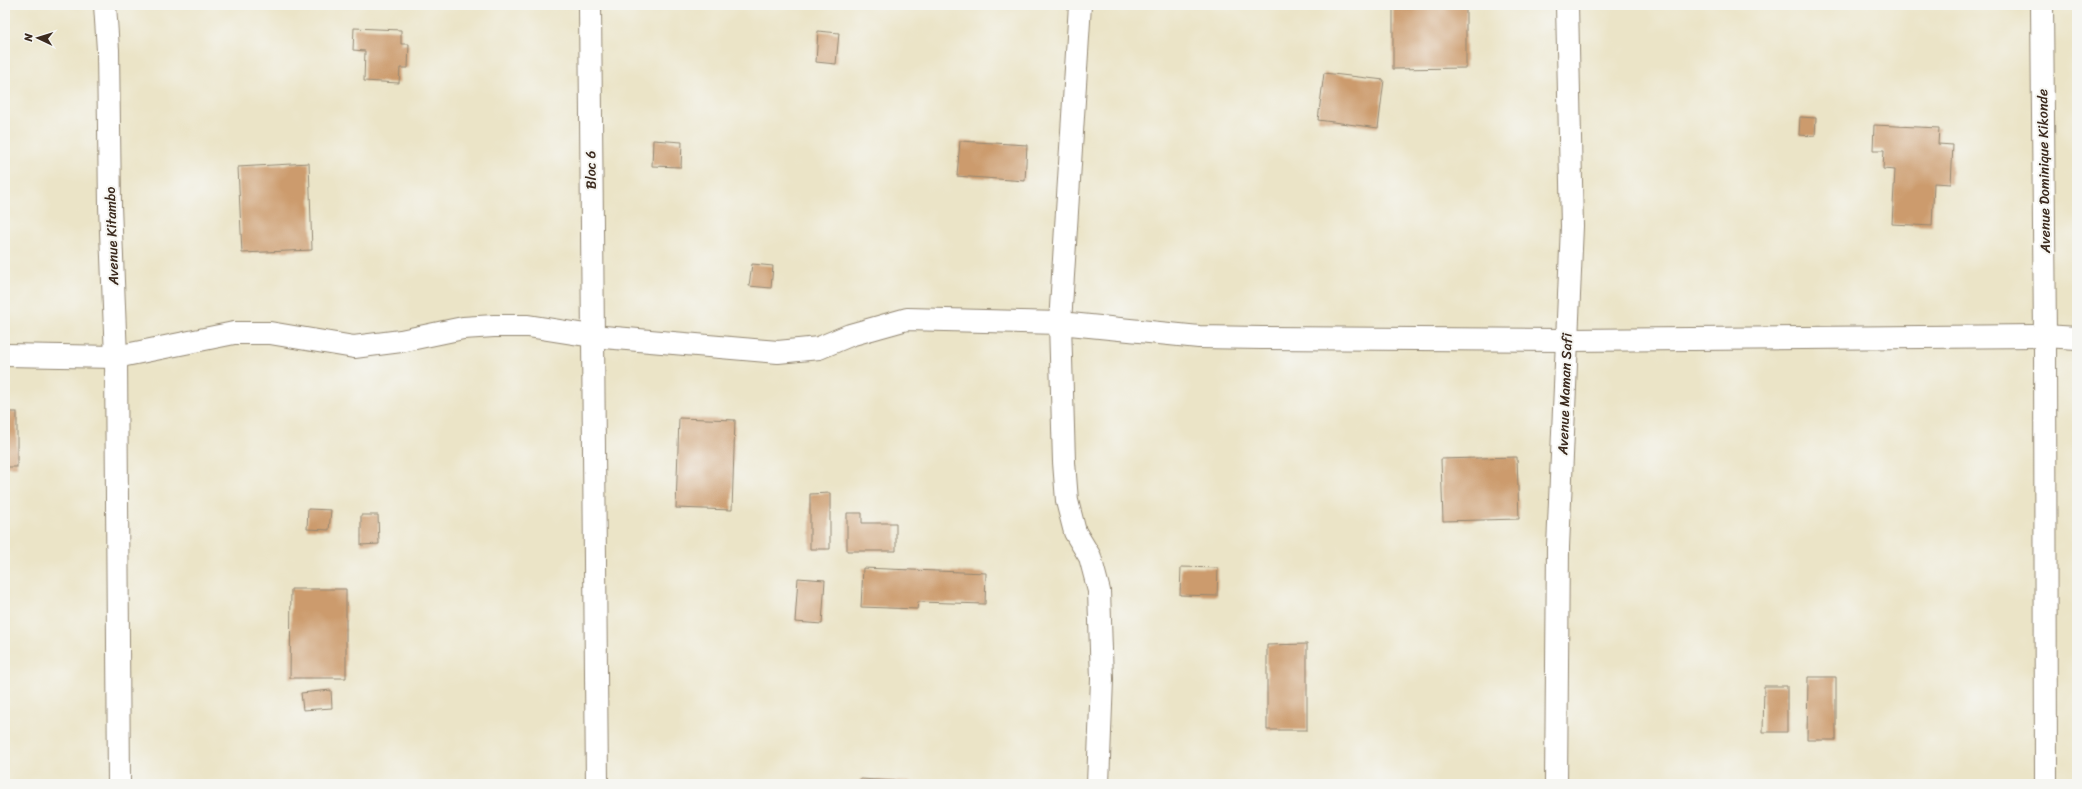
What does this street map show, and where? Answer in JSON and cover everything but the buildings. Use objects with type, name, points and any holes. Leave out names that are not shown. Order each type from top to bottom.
[{"type":"street","name":"Avenue Kitambo","points":[[105,5],[108,50],[110,206],[116,356],[119,784]]},
{"type":"street","name":"Bloc 6","points":[[590,5],[597,784]]},
{"type":"street","points":[[1080,5],[1060,323],[1064,462],[1067,502],[1075,532],[1090,557],[1099,591],[1102,679],[1098,784]]},
{"type":"street","name":"Avenue Maman Safi","points":[[1556,784],[1558,547],[1572,226],[1567,5]]},
{"type":"street","name":"Avenue Dominique Kikonde","points":[[2042,5],[2046,336],[2046,784]]},
{"type":"street","points":[[5,355],[116,356],[234,333],[270,333],[354,347],[401,341],[463,328],[494,326],[528,326],[592,336],[778,352],[819,348],[850,335],[907,319],[1060,323],[1199,337],[1567,340],[2046,336],[2077,338]]}]
